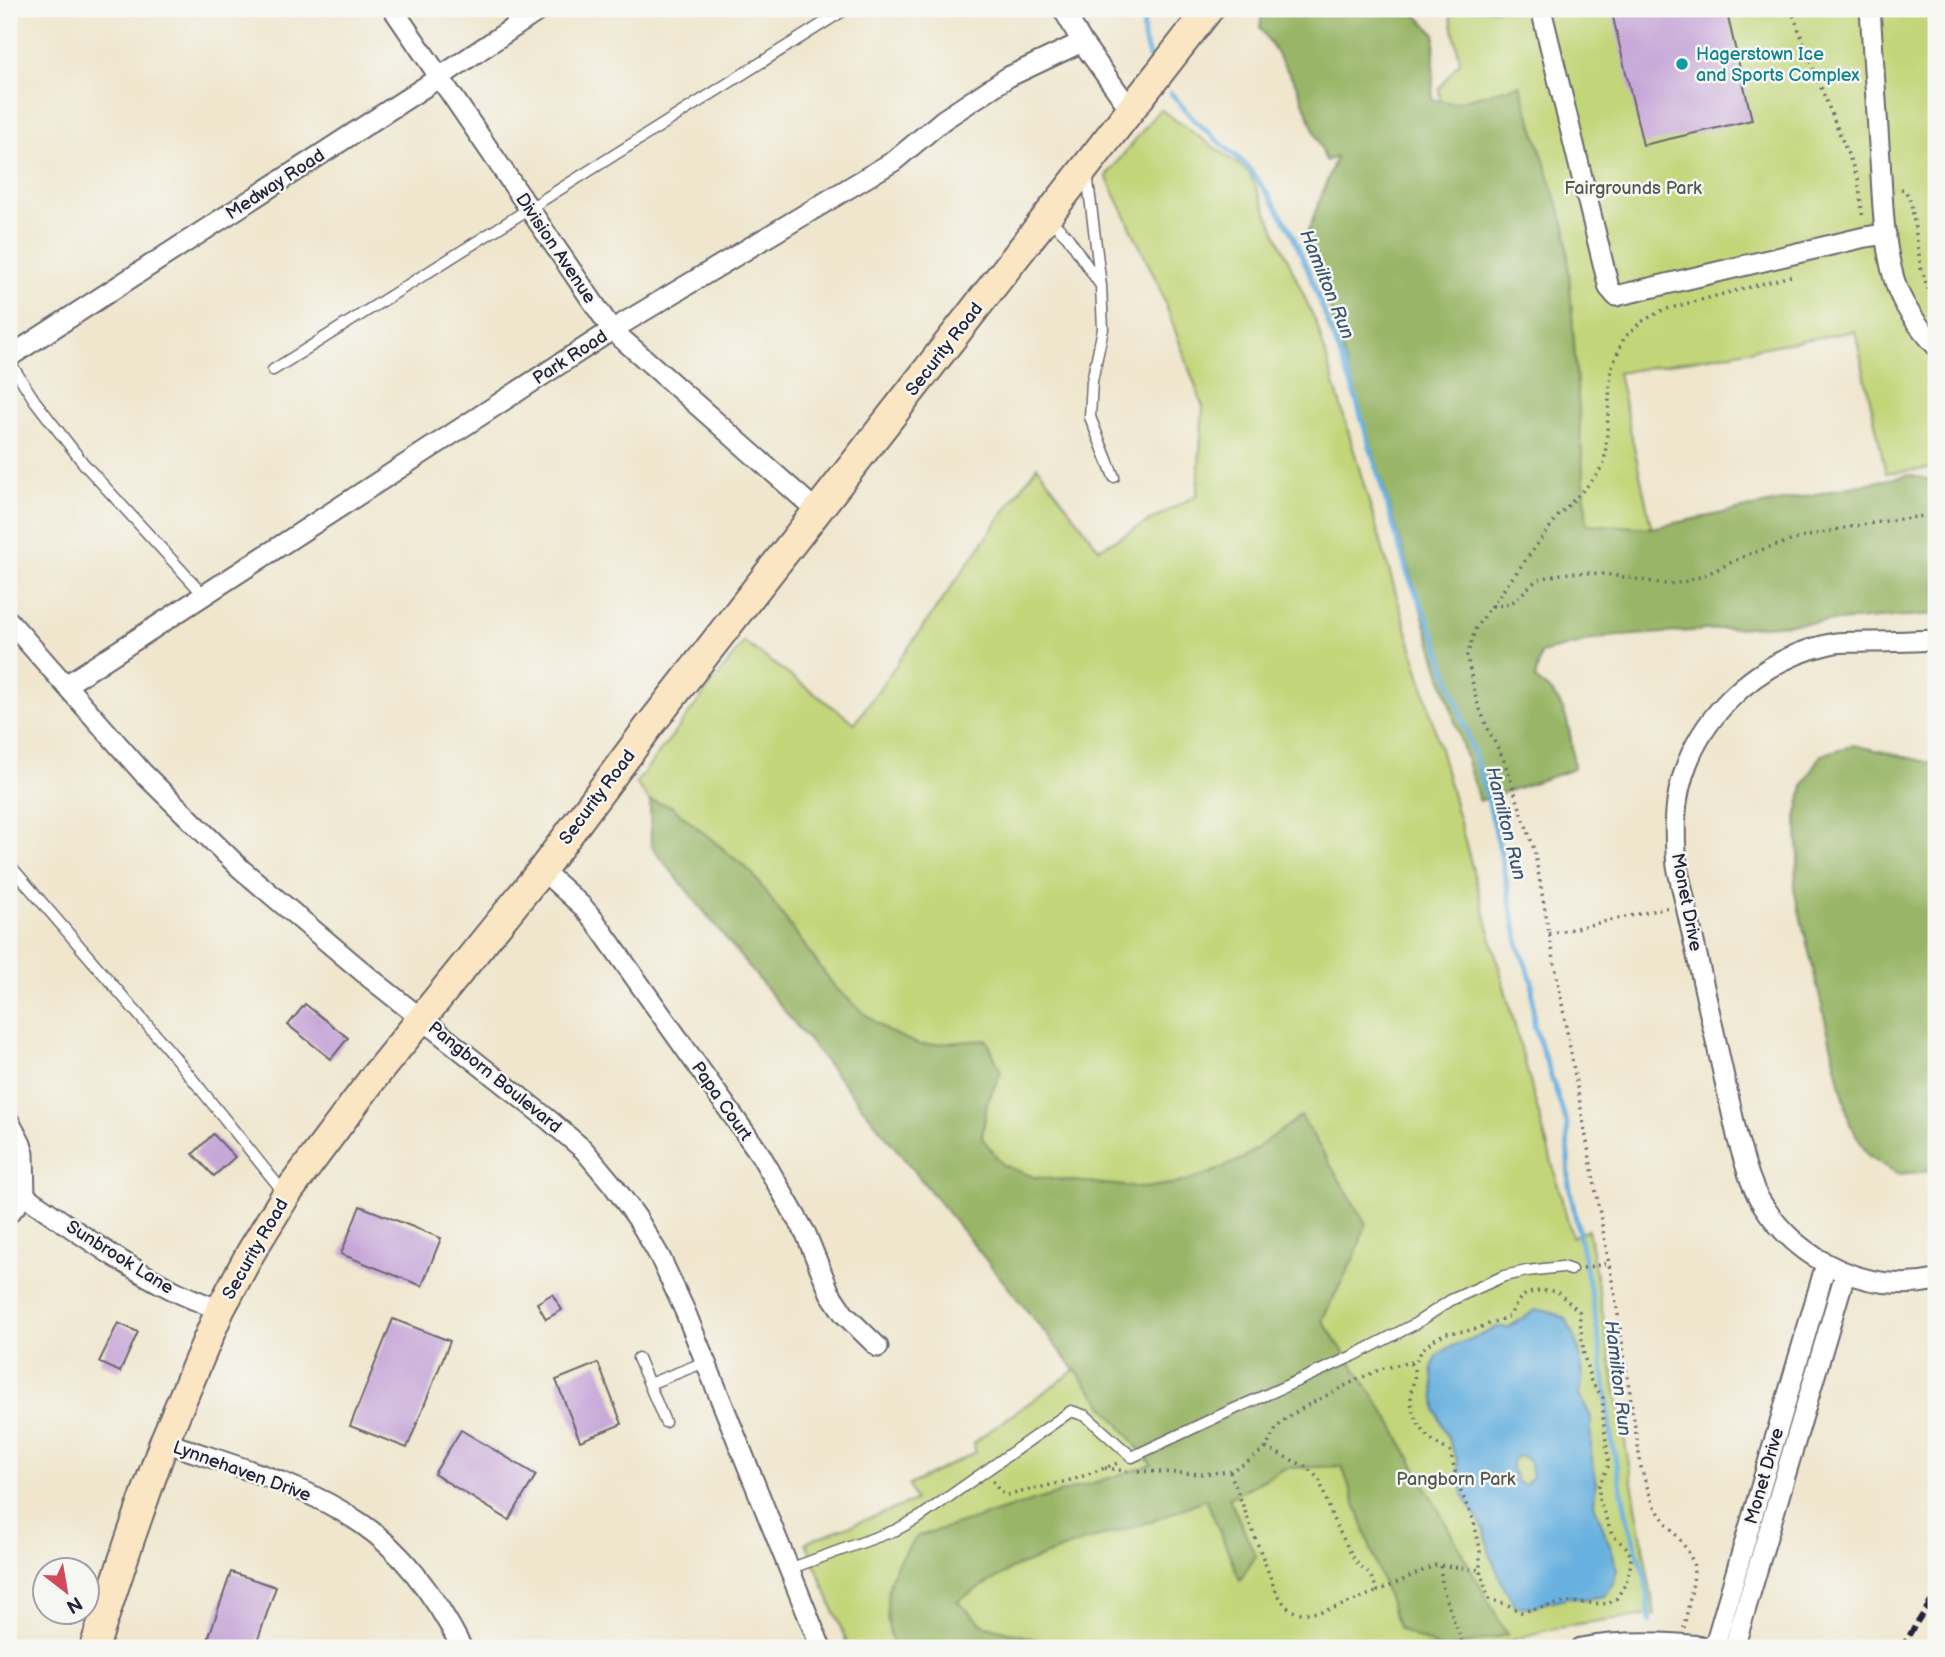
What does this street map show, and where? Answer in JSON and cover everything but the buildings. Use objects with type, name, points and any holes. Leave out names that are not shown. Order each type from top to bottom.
[{"type":"street","name":"Division Avenue","points":[[393,9],[612,330],[817,511]]},
{"type":"street","name":"Medway Road","points":[[9,359],[541,9]]},
{"type":"street","points":[[1063,9],[1082,42],[1130,109]]},
{"type":"street","name":"Security Road","points":[[94,1648],[164,1442],[220,1310],[286,1195],[328,1136],[542,870],[647,729],[1209,9]]},
{"type":"street","points":[[1541,9],[1609,288],[1616,296],[1886,234]]},
{"type":"street","points":[[1870,9],[1881,183],[1890,262],[1898,290],[1916,321],[1936,346]]},
{"type":"street","name":"Park Road","points":[[66,685],[612,330],[894,161],[943,120],[1008,77],[1082,42]]},
{"type":"street","name":"Pangborn Boulevard","points":[[9,621],[143,773],[241,869],[370,978],[549,1120],[584,1150],[613,1185],[660,1257],[685,1311],[821,1648]]},
{"type":"street","name":"Monet Drive","points":[[1936,640],[1832,643],[1793,656],[1768,669],[1740,689],[1717,712],[1697,743],[1685,769],[1677,801],[1674,833],[1677,866],[1738,1140],[1750,1178],[1762,1204],[1783,1231],[1826,1264],[1845,1274],[1898,1284],[1936,1280]]},
{"type":"street","name":"Papa Court","points":[[542,870],[594,920],[744,1132],[806,1234],[830,1293],[844,1314],[878,1347]]},
{"type":"street","points":[[9,1121],[24,1154],[25,1196],[9,1213]]},
{"type":"street","name":"Sunbrook Lane","points":[[25,1196],[146,1275],[220,1310]]},
{"type":"street","name":"Monet Drive","points":[[1715,1648],[1826,1264]]},
{"type":"street","name":"Monet Drive","points":[[1734,1648],[1845,1274]]},
{"type":"street","name":"Lynnehaven Drive","points":[[164,1442],[311,1494],[363,1524],[397,1553],[425,1585],[462,1648]]},
{"type":"street","points":[[1581,1648],[1638,1643],[1715,1648]]},
{"type":"lane","points":[[273,370],[846,9]]},
{"type":"lane","points":[[1086,166],[1101,286],[1103,329],[1092,381],[1090,417],[1114,477]]},
{"type":"lane","points":[[1047,216],[1067,236],[1101,286]]},
{"type":"lane","points":[[9,359],[35,401],[84,464],[204,594]]},
{"type":"lane","points":[[9,864],[174,1056],[286,1195]]},
{"type":"lane","points":[[789,1569],[896,1530],[941,1504],[1071,1411],[1086,1416],[1132,1457],[1353,1356],[1415,1324],[1451,1300],[1504,1276],[1527,1270],[1562,1267],[1571,1270]]},
{"type":"lane","points":[[638,1358],[665,1422]]},
{"type":"lane","points":[[649,1384],[705,1362]]},
{"type":"path","points":[[1791,9],[1858,179],[1865,237]]},
{"type":"path","points":[[1858,179],[1905,190],[1912,202],[1921,268],[1936,312]]},
{"type":"path","points":[[1682,1644],[1694,1577],[1693,1563],[1659,1513],[1641,1467],[1617,1308],[1534,849],[1503,758],[1476,699],[1466,656],[1476,627],[1559,514],[1595,478],[1604,463],[1611,369],[1624,338],[1641,322],[1664,310],[1796,275]]},
{"type":"path","points":[[1492,606],[1506,606],[1517,600],[1538,580],[1559,574],[1579,573],[1668,584],[1699,577],[1755,552],[1818,533],[1936,515]]},
{"type":"path","points":[[1549,934],[1685,903]]},
{"type":"path","points":[[1571,1270],[1609,1263]]},
{"type":"path","points":[[1105,1468],[1202,1474],[1230,1471],[1266,1448],[1276,1429],[1286,1418],[1308,1405],[1376,1371],[1416,1361],[1422,1350],[1446,1333],[1473,1330],[1510,1316],[1522,1296],[1537,1291],[1556,1291],[1579,1311],[1584,1356],[1591,1381],[1603,1398],[1609,1465],[1599,1485],[1599,1499],[1612,1535],[1626,1547],[1630,1556],[1626,1583],[1616,1599],[1608,1604],[1566,1602],[1521,1612],[1489,1599],[1480,1570],[1480,1548],[1474,1522],[1458,1487],[1450,1451],[1427,1437],[1411,1405],[1411,1390],[1416,1377],[1414,1367],[1410,1363]]},
{"type":"path","points":[[1266,1448],[1307,1467],[1319,1479],[1333,1519],[1354,1561],[1370,1576],[1378,1591]]},
{"type":"path","points":[[987,1470],[1000,1492],[1009,1495],[1075,1479],[1132,1457]]},
{"type":"path","points":[[1230,1471],[1274,1587],[1282,1602],[1295,1612],[1316,1612],[1346,1604],[1436,1565],[1480,1570]]},
{"type":"path","points":[[1440,1566],[1443,1590],[1464,1648]]},
{"type":"green space","points":[[1263,9],[1411,9],[1435,34],[1432,99],[1453,103],[1520,85],[1566,230],[1587,524],[1651,528],[1909,475],[1936,481],[1936,614],[1605,637],[1541,653],[1535,679],[1553,694],[1563,710],[1569,730],[1574,769],[1479,801],[1307,234],[1336,157],[1326,161],[1297,86],[1260,27]]},
{"type":"green space","name":"Fairgrounds Park","points":[[1449,9],[1936,9],[1936,468],[1886,473],[1855,331],[1618,373],[1661,572],[1501,601],[1439,89],[1460,61]]},
{"type":"green space","name":"Pangborn Park","points":[[1160,109],[1249,172],[1317,325],[1422,682],[1572,1237],[1588,1229],[1655,1615],[1572,1625],[1531,1634],[1491,1648],[849,1648],[806,1542],[915,1501],[909,1485],[976,1452],[973,1443],[1075,1370],[636,783],[744,642],[855,723],[1037,466],[1099,549],[1197,495],[1203,407],[1158,284],[1106,176]]},
{"type":"green space","points":[[1853,745],[1936,764],[1936,1169],[1932,1171],[1898,1174],[1868,1155],[1850,1124],[1794,889],[1799,854],[1796,819],[1803,786],[1821,755]]},
{"type":"green space","points":[[650,801],[671,806],[751,872],[835,987],[887,1031],[920,1045],[987,1040],[1001,1072],[987,1103],[982,1138],[1003,1165],[1034,1177],[1144,1188],[1178,1183],[1211,1173],[1242,1159],[1301,1116],[1366,1224],[1355,1256],[1322,1320],[1386,1414],[1507,1635],[1439,1648],[1399,1629],[1342,1466],[1286,1468],[1229,1498],[1256,1556],[1240,1580],[1206,1499],[1153,1521],[1085,1541],[1017,1566],[957,1601],[983,1625],[1049,1643],[1050,1648],[894,1648],[887,1616],[890,1583],[900,1559],[918,1536],[1152,1465],[651,846]]},
{"type":"water","points":[[1535,1310],[1550,1311],[1567,1320],[1579,1350],[1583,1374],[1580,1395],[1591,1417],[1591,1452],[1596,1483],[1594,1504],[1617,1570],[1613,1584],[1605,1596],[1584,1599],[1569,1597],[1530,1607],[1515,1606],[1490,1555],[1485,1531],[1464,1496],[1458,1477],[1457,1460],[1436,1410],[1432,1367],[1438,1355],[1450,1347],[1497,1327],[1509,1327]],"holes":[[[1517,1456],[1524,1457],[1530,1463],[1532,1477],[1526,1485],[1518,1483],[1512,1468],[1512,1462]]]},
{"type":"waterway","name":"Hamilton Run","points":[[1143,9],[1144,39],[1150,60]]},
{"type":"waterway","name":"Hamilton Run","points":[[1171,93],[1194,120],[1247,166],[1289,227],[1353,389],[1407,572],[1437,641],[1468,735],[1500,849],[1519,947],[1532,981],[1534,1025],[1567,1124],[1569,1185],[1594,1308],[1612,1442],[1628,1522],[1645,1577],[1650,1622]]},
{"type":"railway","points":[[1901,1648],[1936,1593]]},
{"type":"place","name":"Hagerstown Ice and Sports Complex","points":[[1682,64]]}]
